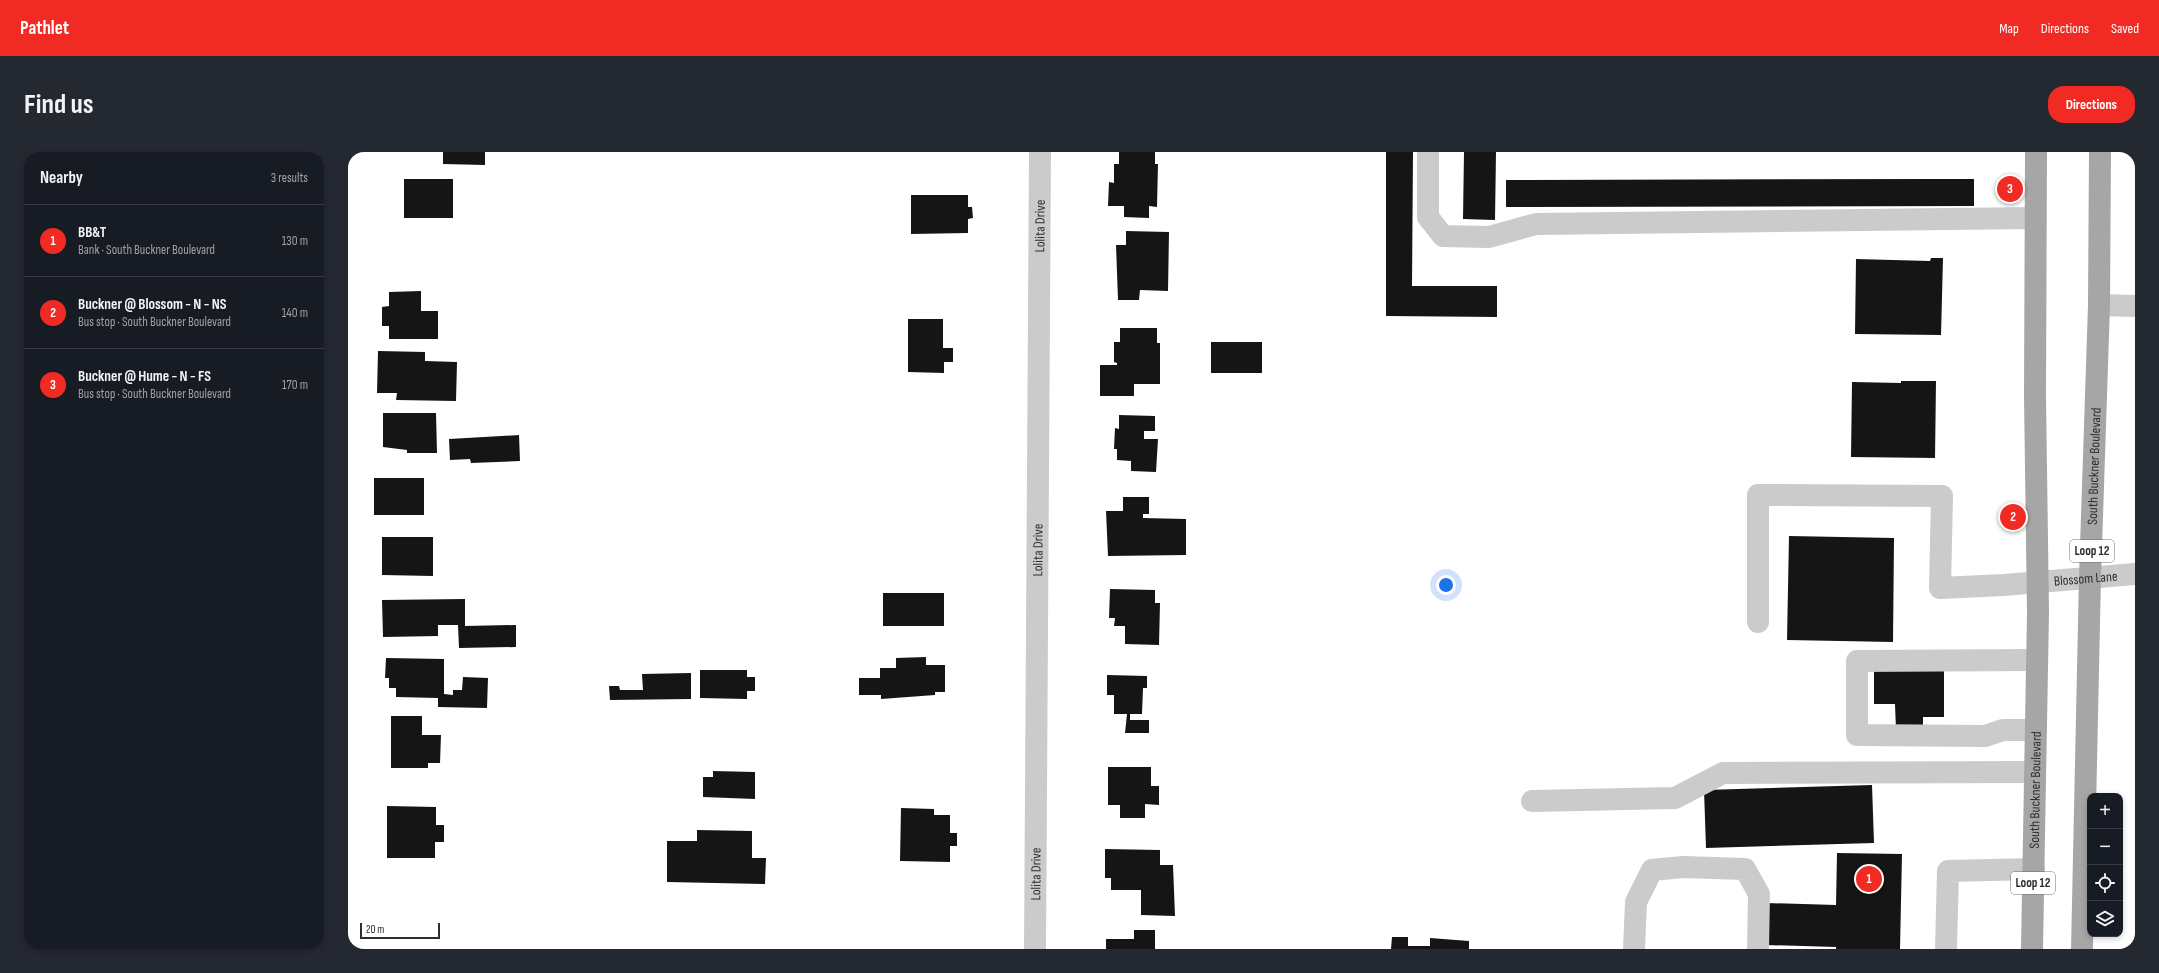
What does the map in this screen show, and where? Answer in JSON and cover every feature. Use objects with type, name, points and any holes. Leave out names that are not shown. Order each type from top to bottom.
[{"type":"main road","name":"South Buckner Boulevard","points":[[2032,949],[2037,660],[2036,152]]},
{"type":"main road","name":"South Buckner Boulevard","points":[[2082,949],[2090,577],[2099,305],[2100,152]]},
{"type":"street","name":"Lolita Drive","points":[[1035,949],[1040,152]]},
{"type":"street","points":[[1428,152],[1428,217],[1443,236],[1489,237],[1536,224],[2035,218]]},
{"type":"street","points":[[2099,305],[2135,306]]},
{"type":"street","name":"Blossom Lane","points":[[1758,622],[1758,495],[1942,496],[1940,588],[2004,585],[2037,581],[2135,574]]},
{"type":"street","points":[[2036,730],[2003,730],[1985,736],[1857,735],[1857,661],[2037,660]]},
{"type":"street","points":[[1532,801],[1675,798],[1723,773],[2035,772]]},
{"type":"street","points":[[1634,949],[1636,902],[1652,870],[1683,867],[1745,870],[1759,894],[1758,949]]},
{"type":"street","points":[[1946,949],[1948,871],[2034,869]]},
{"type":"building","points":[[443,152],[485,152],[485,165],[443,164]]},
{"type":"building","points":[[1119,152],[1155,152],[1155,164],[1158,164],[1157,207],[1149,206],[1149,218],[1124,217],[1124,206],[1108,206],[1109,182],[1114,183],[1114,164],[1119,164]]},
{"type":"building","points":[[1386,152],[1413,152],[1412,286],[1497,286],[1497,317],[1386,316]]},
{"type":"building","points":[[1464,152],[1496,152],[1495,220],[1463,219]]},
{"type":"building","points":[[404,179],[453,179],[453,218],[404,218]]},
{"type":"building","points":[[1974,179],[1974,206],[1506,207],[1506,180]]},
{"type":"building","points":[[911,195],[968,195],[968,207],[972,207],[973,218],[968,219],[968,233],[911,234]]},
{"type":"building","points":[[1126,231],[1169,232],[1168,291],[1140,290],[1139,300],[1118,300],[1116,245],[1126,245]]},
{"type":"building","points":[[1931,258],[1943,258],[1941,335],[1855,334],[1856,259],[1930,261]]},
{"type":"building","points":[[421,291],[421,311],[438,311],[438,339],[389,339],[389,326],[382,326],[382,307],[389,306],[389,292]]},
{"type":"building","points":[[908,319],[943,319],[943,348],[953,348],[953,362],[944,362],[944,373],[908,372]]},
{"type":"building","points":[[1120,328],[1157,328],[1157,343],[1160,343],[1160,384],[1134,384],[1134,396],[1100,396],[1100,365],[1117,365],[1117,363],[1114,362],[1114,342],[1120,342]]},
{"type":"building","points":[[1211,342],[1262,342],[1262,373],[1211,373]]},
{"type":"building","points":[[378,351],[425,352],[425,361],[457,362],[456,401],[396,400],[397,393],[377,393]]},
{"type":"building","points":[[1901,381],[1936,381],[1935,458],[1851,457],[1852,382],[1901,383]]},
{"type":"building","points":[[383,413],[436,413],[437,453],[407,453],[407,450],[383,447]]},
{"type":"building","points":[[1119,415],[1155,416],[1155,431],[1144,431],[1144,439],[1158,439],[1156,472],[1131,471],[1131,461],[1117,460],[1117,449],[1114,449],[1115,428],[1119,429]]},
{"type":"building","points":[[519,435],[520,461],[471,463],[470,459],[450,460],[449,439]]},
{"type":"building","points":[[374,478],[424,478],[424,515],[374,515]]},
{"type":"building","points":[[1123,497],[1149,497],[1149,514],[1143,514],[1143,518],[1186,519],[1186,555],[1108,556],[1106,511],[1123,511]]},
{"type":"building","points":[[1789,536],[1894,538],[1893,642],[1787,640]]},
{"type":"building","points":[[382,537],[433,537],[433,576],[382,575]]},
{"type":"building","points":[[1110,589],[1155,590],[1155,603],[1160,603],[1159,645],[1125,644],[1125,626],[1114,626],[1115,618],[1109,618]]},
{"type":"building","points":[[883,593],[944,593],[944,626],[883,626]]},
{"type":"building","points":[[465,599],[465,626],[516,625],[516,647],[459,648],[458,625],[438,625],[438,636],[383,637],[382,600]]},
{"type":"building","points":[[926,657],[926,665],[945,665],[945,692],[935,692],[935,695],[881,699],[881,695],[859,695],[859,678],[880,678],[880,668],[896,668],[896,658]]},
{"type":"building","points":[[386,658],[444,659],[444,694],[453,695],[453,690],[462,690],[463,677],[488,678],[487,708],[438,707],[438,698],[396,697],[396,688],[389,688],[389,678],[385,678]]},
{"type":"building","points":[[700,670],[747,670],[747,677],[755,677],[755,691],[747,691],[747,699],[700,698]]},
{"type":"building","points":[[1944,670],[1944,717],[1923,717],[1923,730],[1896,730],[1895,704],[1874,704],[1874,671]]},
{"type":"building","points":[[691,673],[691,699],[610,700],[609,686],[619,686],[620,690],[643,690],[642,674]]},
{"type":"building","points":[[1107,675],[1147,676],[1147,688],[1143,688],[1142,714],[1130,714],[1130,720],[1149,720],[1149,733],[1125,733],[1127,714],[1114,714],[1114,695],[1107,695]]},
{"type":"building","points":[[391,716],[422,716],[422,735],[441,735],[440,763],[428,763],[428,768],[391,768]]},
{"type":"building","points":[[1108,767],[1151,767],[1151,786],[1159,786],[1159,805],[1145,804],[1145,818],[1120,818],[1120,805],[1108,805]]},
{"type":"building","points":[[713,771],[755,772],[755,799],[703,797],[703,777],[713,777]]},
{"type":"building","points":[[1872,785],[1874,843],[1706,848],[1704,790]]},
{"type":"building","points":[[387,806],[436,807],[436,825],[444,825],[444,842],[435,842],[435,858],[387,858]]},
{"type":"building","points":[[901,808],[934,809],[934,815],[950,815],[950,833],[957,833],[957,846],[950,846],[950,862],[900,861]]},
{"type":"building","points":[[697,830],[752,831],[752,858],[766,858],[765,884],[667,882],[667,841],[697,841]]},
{"type":"building","points":[[1105,849],[1160,850],[1160,865],[1173,865],[1175,916],[1141,915],[1141,890],[1111,890],[1111,878],[1105,878]]},
{"type":"building","points":[[1837,853],[1902,854],[1900,949],[1836,949],[1836,947],[1765,945],[1765,903],[1836,905]]},
{"type":"building","points":[[1134,930],[1155,930],[1155,949],[1106,949],[1106,939],[1134,939]]},
{"type":"building","points":[[1392,937],[1408,937],[1408,946],[1430,946],[1430,938],[1469,941],[1469,949],[1391,949]]},
{"type":"place","name":"Buckner @ Hume - N - FS","points":[[2010,189]]},
{"type":"place","name":"Buckner @ Blossom - N - NS","points":[[2013,517]]},
{"type":"place","name":"BB&T","points":[[1869,879]]}]
